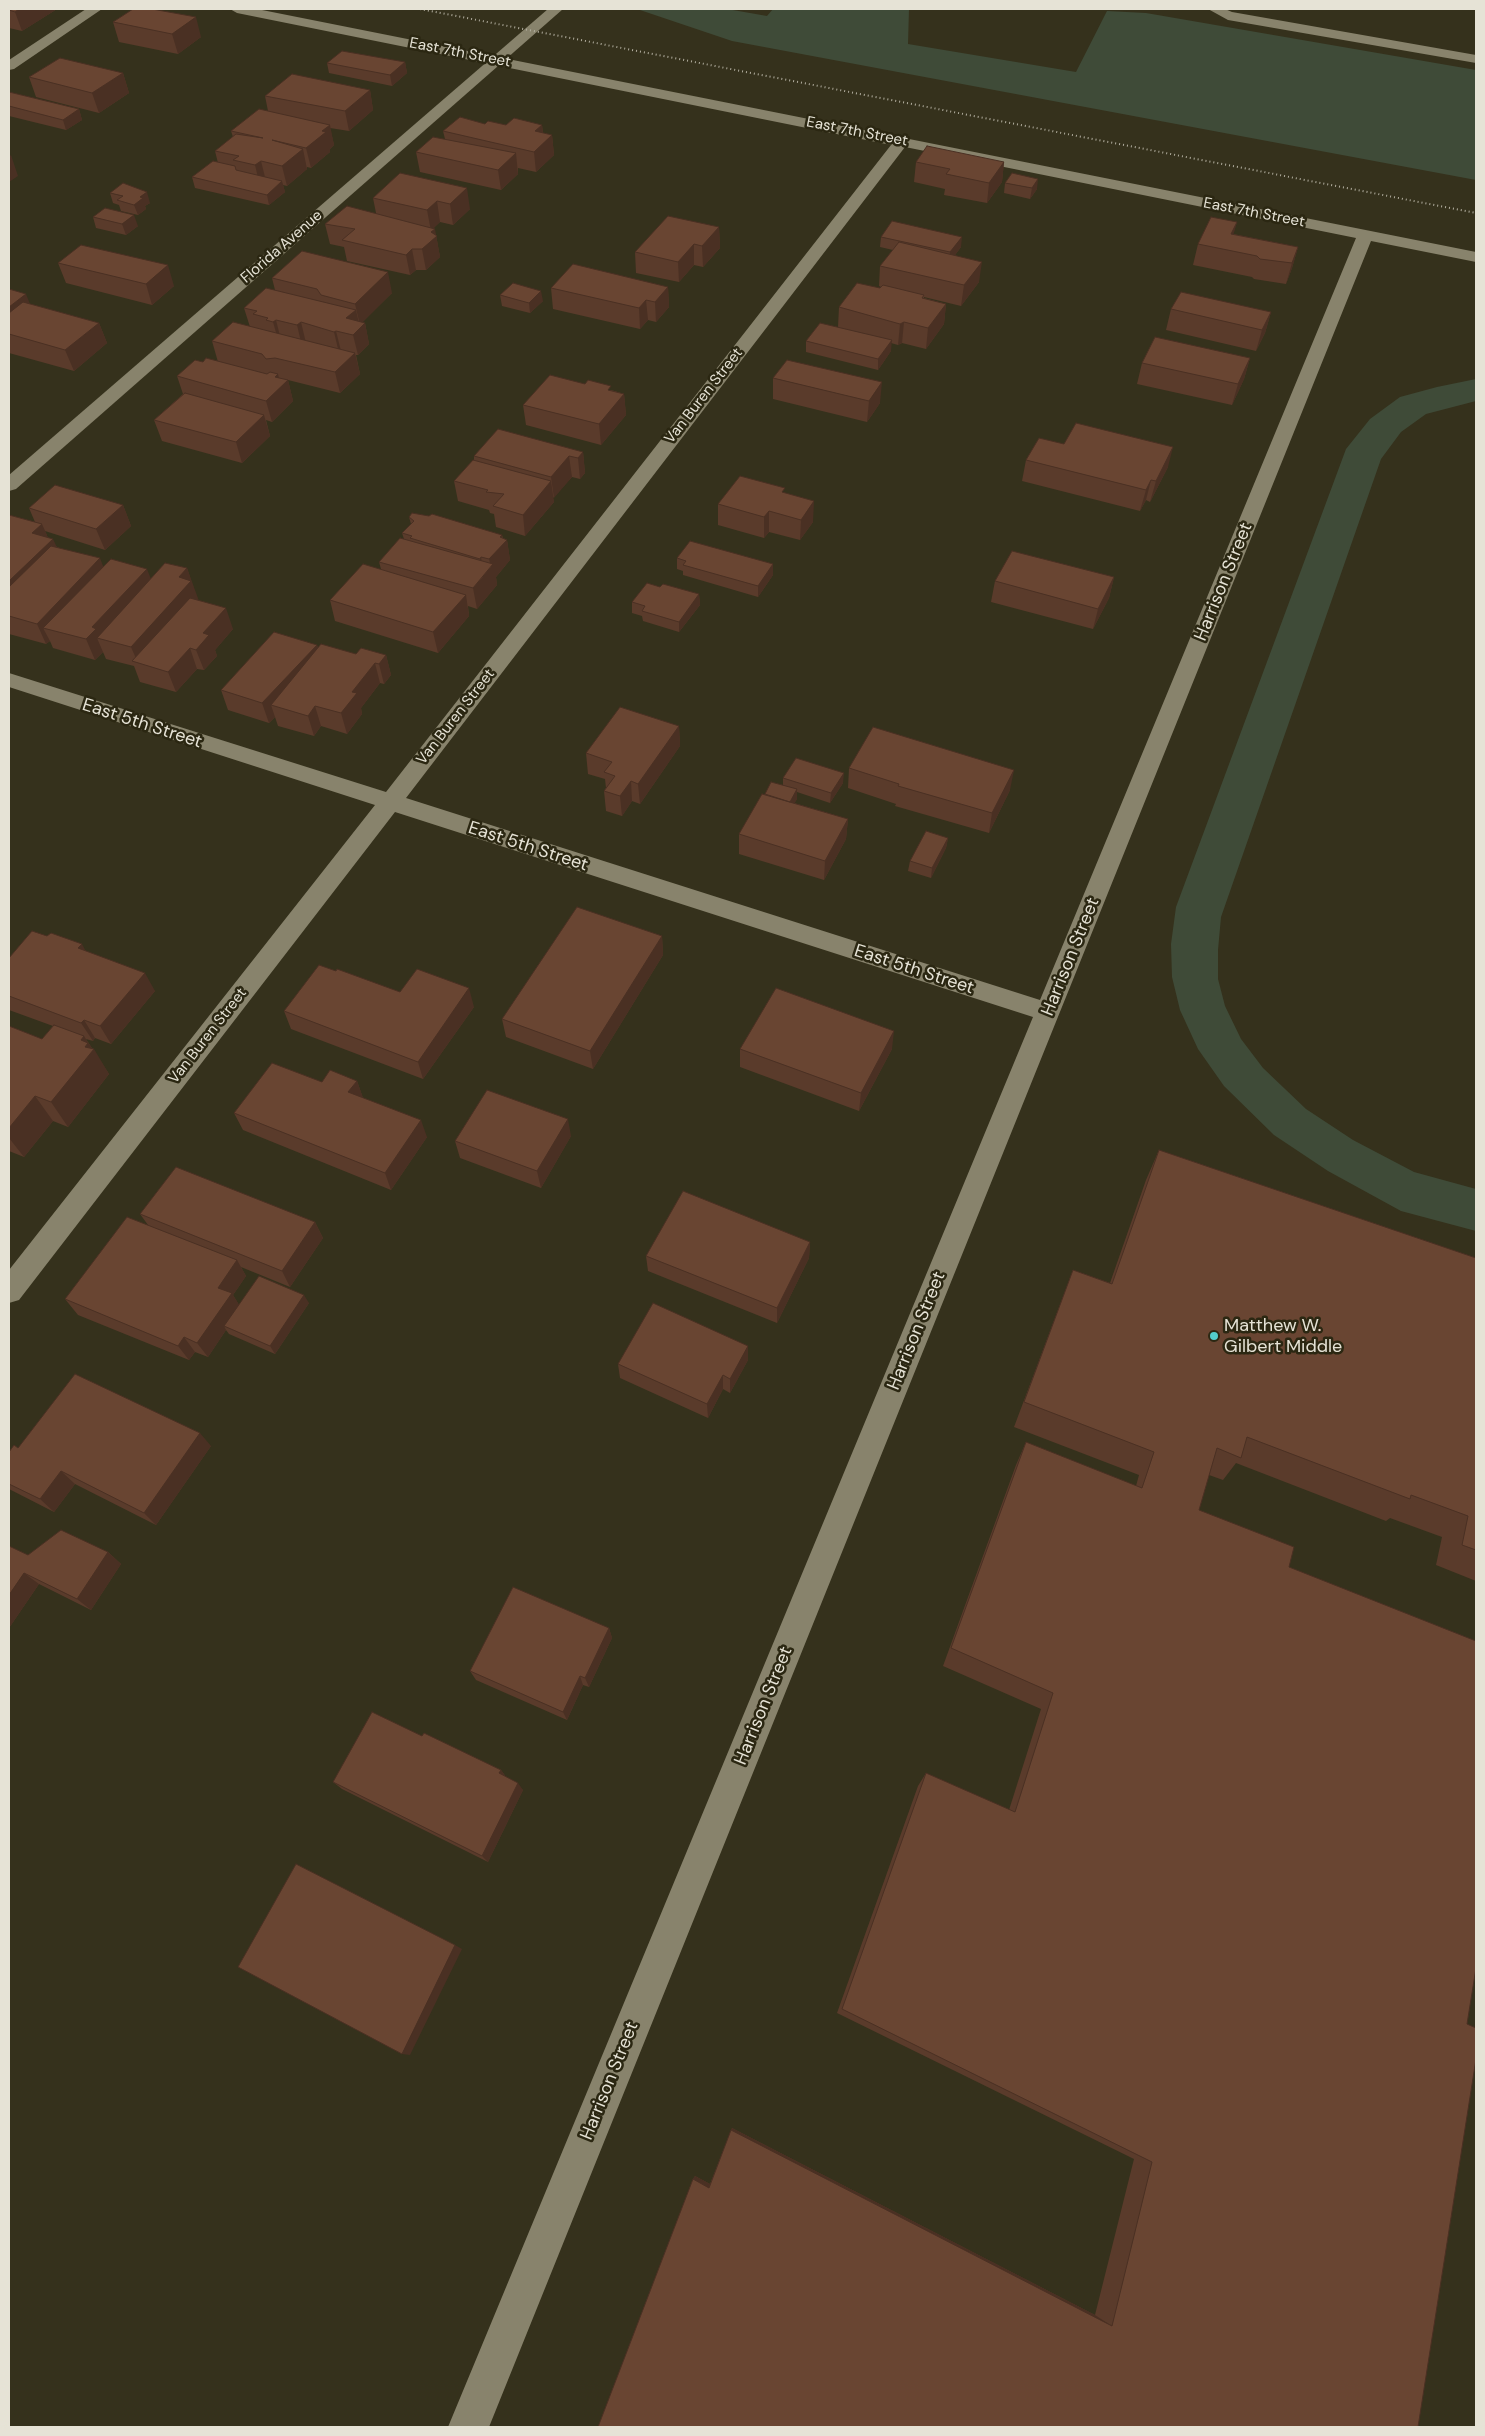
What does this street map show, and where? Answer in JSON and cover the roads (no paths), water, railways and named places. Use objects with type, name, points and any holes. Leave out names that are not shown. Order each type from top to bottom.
[{"type":"street","points":[[9,66],[96,9]]},
{"type":"street","name":"East 7th Street","points":[[237,9],[1476,257]]},
{"type":"street","name":"Florida Avenue","points":[[9,485],[556,9]]},
{"type":"street","points":[[1215,9],[1228,16],[1476,59]]},
{"type":"street","name":"Van Buren Street","points":[[9,1291],[902,141]]},
{"type":"street","name":"Harrison Street","points":[[469,2427],[1365,235]]},
{"type":"street","name":"East 5th Street","points":[[9,680],[389,803],[1048,1012]]},
{"type":"railway","points":[[420,9],[1476,213]]},
{"type":"place","name":"Matthew W. Gilbert Middle","points":[[1214,1336]]}]
